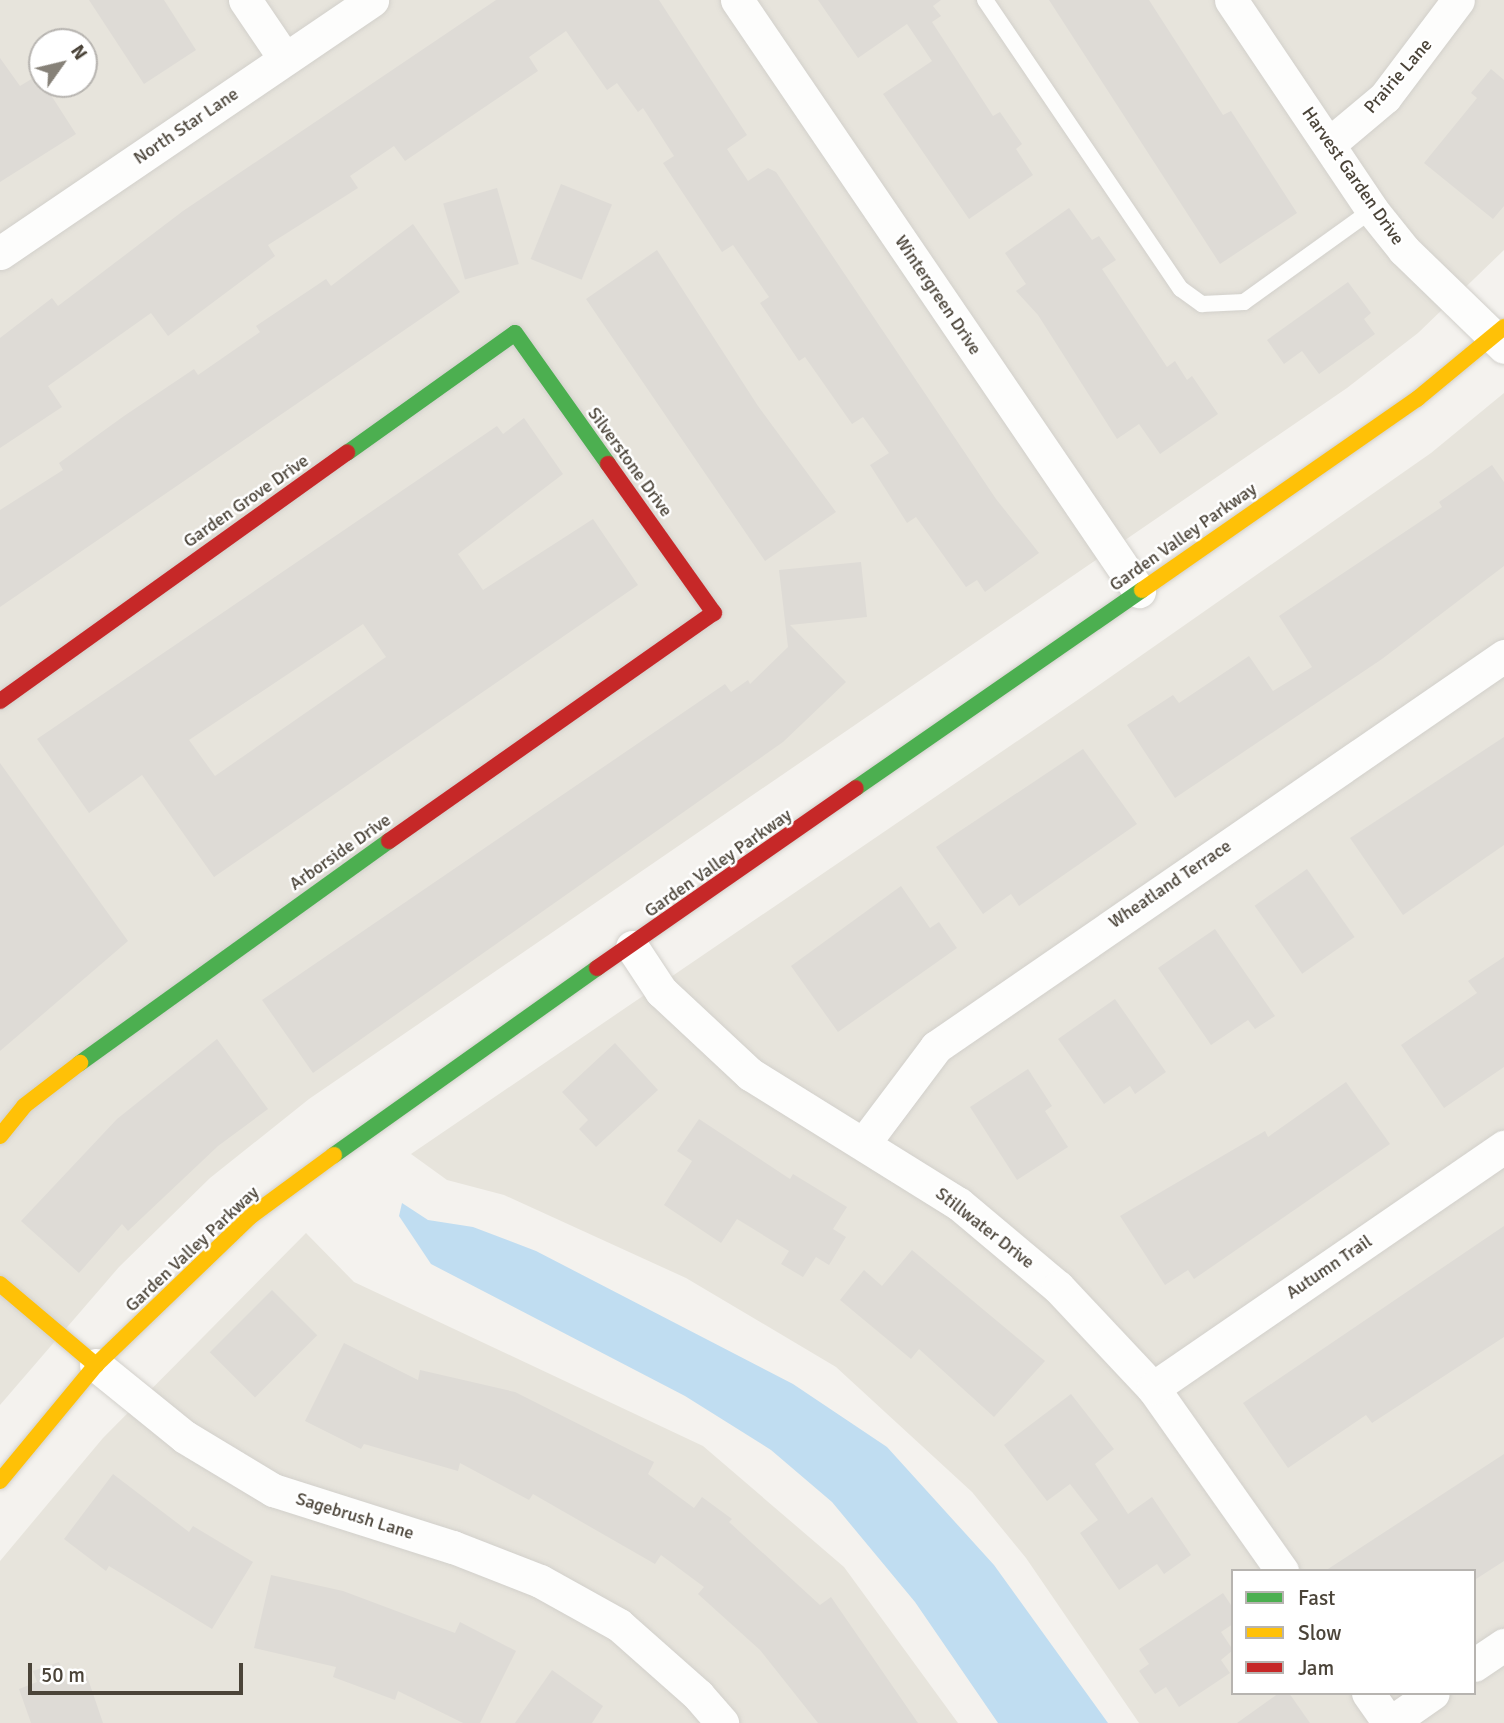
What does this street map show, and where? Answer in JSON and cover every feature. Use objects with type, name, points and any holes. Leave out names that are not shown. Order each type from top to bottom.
[{"type":"street","points":[[245,0],[285,59]]},
{"type":"street","name":"North Star Lane","points":[[0,253],[372,0]]},
{"type":"street","name":"Wintergreen Drive","points":[[737,0],[1139,591]]},
{"type":"street","name":"Harvest Garden Drive","points":[[1231,0],[1372,210],[1404,250],[1501,337]]},
{"type":"street","name":"Prairie Lane","points":[[1329,144],[1385,97],[1458,0]]},
{"type":"street","name":"Silverstone Drive","points":[[515,333],[714,613]]},
{"type":"street","name":"Garden Grove Drive","points":[[0,701],[515,333]]},
{"type":"street","name":"Garden Valley Parkway","points":[[0,1481],[96,1365],[251,1216],[487,1044],[632,947],[1139,591],[1417,400],[1501,337]]},
{"type":"street","name":"Arborside Drive","points":[[0,1136],[24,1106],[181,987],[714,613]]},
{"type":"street","name":"Wheatland Terrace","points":[[864,1143],[947,1039],[1504,656]]},
{"type":"street","name":"Stillwater Drive","points":[[632,947],[661,992],[707,1038],[750,1074],[959,1204],[1058,1287],[1153,1388],[1281,1569]]},
{"type":"street","name":"Autumn Trail","points":[[1153,1388],[1504,1147]]},
{"type":"street","name":"Sagebrush Lane","points":[[0,1284],[184,1437],[272,1490],[503,1566],[619,1625],[698,1695],[722,1723]]},
{"type":"street","points":[[1476,1664],[1504,1645]]},
{"type":"street","points":[[1369,1695],[1389,1723],[1430,1695]]},
{"type":"lane","points":[[985,0],[1181,289],[1202,304],[1244,302],[1372,210]]},
{"type":"shaded area","points":[[0,0],[1504,0],[1504,250],[1418,333],[1347,388],[309,1099],[210,1178],[119,1267],[0,1405]]},
{"type":"shaded area","points":[[1504,393],[1504,1723],[1139,1723],[1026,1558],[972,1492],[836,1367],[686,1278],[504,1195],[447,1180],[411,1154],[1079,699],[1431,453]]},
{"type":"shaded area","points":[[306,1233],[354,1282],[703,1446],[844,1567],[958,1723],[0,1723],[0,1561],[103,1438]]},
{"type":"water","points":[[402,1203],[428,1220],[473,1227],[536,1251],[793,1384],[887,1447],[994,1565],[1108,1723],[998,1723],[915,1602],[832,1502],[771,1450],[685,1396],[431,1264],[399,1216]]},
{"type":"building","points":[[89,0],[164,0],[196,50],[144,84]]},
{"type":"building","points":[[496,0],[659,0],[747,135],[727,149],[748,181],[768,168],[776,172],[996,499],[1039,553],[985,592],[977,580],[966,587],[916,517],[907,523],[870,465],[889,453],[863,417],[852,424],[805,357],[799,361],[760,303],[769,297],[733,245],[722,252],[663,163],[674,156],[643,108],[638,112],[617,83],[607,90],[566,31],[529,57],[538,71],[405,161],[394,146],[350,176],[358,188],[268,245],[275,256],[168,336],[151,313],[48,386],[62,407],[0,448],[0,338],[52,298],[58,306],[183,211]]},
{"type":"building","points":[[818,0],[941,0],[933,6],[941,16],[932,22],[993,116],[1000,112],[1022,144],[1016,149],[1033,175],[969,219],[883,94],[932,61],[907,24],[858,58]]},
{"type":"building","points":[[1049,0],[1149,0],[1223,115],[1231,111],[1297,213],[1220,264]]},
{"type":"building","points":[[0,58],[20,86],[28,81],[28,98],[53,98],[76,134],[0,182]]},
{"type":"building","points":[[1491,69],[1504,80],[1504,206],[1493,219],[1424,163],[1477,98],[1471,93]]},
{"type":"building","points":[[561,184],[612,205],[582,280],[531,259]]},
{"type":"building","points":[[497,188],[519,264],[465,279],[443,203]]},
{"type":"building","points":[[1069,208],[1092,240],[1099,236],[1116,260],[1102,269],[1167,367],[1175,361],[1187,380],[1192,376],[1218,414],[1160,454],[1139,424],[1117,439],[1038,315],[1016,291],[1026,284],[1005,253]]},
{"type":"building","points":[[413,224],[460,292],[0,607],[0,510],[63,470],[59,463],[124,416],[194,369],[198,375],[260,332],[256,326],[326,279],[331,286]]},
{"type":"building","points":[[657,250],[758,406],[836,512],[765,561],[586,299]]},
{"type":"building","points":[[1348,282],[1371,313],[1364,319],[1375,334],[1319,374],[1302,351],[1284,364],[1267,340]]},
{"type":"building","points":[[524,418],[563,474],[458,554],[483,590],[593,519],[638,585],[214,877],[142,775],[89,813],[37,739],[497,426],[503,434]],"holes":[[[363,624],[386,657],[215,776],[189,740]]]},
{"type":"building","points":[[1492,465],[1504,482],[1504,566],[1382,659],[1175,798],[1127,725],[1173,695],[1179,703],[1249,656],[1273,691],[1312,667],[1279,616],[1442,507],[1439,502]]},
{"type":"building","points":[[861,562],[867,617],[790,625],[846,682],[783,742],[313,1073],[262,1000],[725,684],[731,692],[748,680],[750,684],[788,647],[779,570]]},
{"type":"building","points":[[1504,737],[1504,845],[1403,915],[1350,838]]},
{"type":"building","points":[[1083,749],[1137,824],[1019,906],[1011,894],[983,914],[936,847]]},
{"type":"building","points":[[0,763],[128,941],[0,1051]]},
{"type":"building","points":[[1307,869],[1355,937],[1302,974],[1255,906]]},
{"type":"building","points":[[901,886],[930,928],[939,922],[957,948],[838,1032],[791,966]]},
{"type":"building","points":[[1215,929],[1275,1016],[1255,1029],[1248,1020],[1211,1045],[1158,968]]},
{"type":"building","points":[[1504,957],[1504,1067],[1444,1108],[1401,1045],[1477,993],[1468,981]]},
{"type":"building","points":[[1115,999],[1166,1072],[1135,1094],[1130,1086],[1104,1104],[1058,1039]]},
{"type":"building","points":[[217,1039],[268,1109],[218,1146],[128,1231],[122,1224],[79,1273],[21,1221],[117,1119]]},
{"type":"building","points":[[615,1043],[658,1090],[596,1147],[579,1129],[588,1120],[562,1092]]},
{"type":"building","points":[[1028,1069],[1052,1106],[1045,1111],[1068,1147],[1017,1180],[970,1107]]},
{"type":"building","points":[[1346,1082],[1390,1144],[1194,1279],[1188,1270],[1165,1285],[1120,1216],[1265,1131],[1268,1137]]},
{"type":"building","points":[[699,1119],[790,1179],[793,1174],[847,1207],[833,1229],[846,1237],[829,1265],[816,1257],[803,1277],[781,1264],[789,1251],[737,1219],[721,1243],[664,1205],[692,1161],[677,1151]]},
{"type":"building","points":[[1504,1226],[1504,1337],[1372,1423],[1366,1415],[1288,1468],[1243,1403]]},
{"type":"building","points":[[912,1250],[1045,1361],[994,1417],[919,1349],[911,1359],[840,1300],[864,1270],[882,1286]]},
{"type":"building","points":[[272,1290],[317,1335],[255,1397],[210,1352]]},
{"type":"building","points":[[344,1343],[418,1380],[420,1370],[515,1392],[654,1462],[648,1474],[694,1508],[702,1497],[732,1519],[729,1522],[820,1605],[831,1597],[918,1723],[818,1723],[760,1650],[698,1594],[704,1587],[661,1555],[655,1564],[533,1494],[529,1500],[460,1463],[458,1471],[364,1444],[361,1449],[305,1421]]},
{"type":"building","points":[[1071,1394],[1114,1449],[1095,1464],[1128,1514],[1152,1497],[1191,1555],[1164,1574],[1157,1564],[1119,1590],[1080,1533],[1098,1520],[1070,1484],[1047,1501],[1004,1445]]},
{"type":"building","points":[[1504,1454],[1504,1561],[1476,1579],[1476,1569],[1328,1569]]},
{"type":"building","points":[[113,1474],[189,1532],[193,1526],[253,1562],[212,1629],[109,1566],[106,1571],[64,1539]]},
{"type":"building","points":[[271,1575],[343,1591],[455,1633],[460,1622],[516,1651],[480,1723],[463,1723],[398,1691],[395,1700],[333,1677],[336,1667],[254,1648]]},
{"type":"building","points":[[1223,1593],[1231,1605],[1231,1625],[1221,1632],[1231,1647],[1231,1652],[1221,1660],[1230,1673],[1179,1707],[1166,1687],[1155,1694],[1139,1671],[1149,1664],[1139,1649]]},
{"type":"building","points":[[59,1662],[67,1683],[87,1676],[103,1723],[31,1723],[19,1689],[37,1682],[33,1671]]},
{"type":"building","points":[[552,1670],[603,1706],[592,1723],[515,1723]]},
{"type":"building","points":[[1276,1695],[1290,1695],[1310,1723],[1237,1723]]},
{"type":"traffic: fast","points":[[347,453],[515,333],[608,464]]},
{"type":"traffic: fast","points":[[856,788],[1142,590]]},
{"type":"traffic: fast","points":[[80,1063],[389,841]]},
{"type":"traffic: fast","points":[[334,1155],[597,968]]},
{"type":"traffic: slow","points":[[1142,590],[1417,399],[1504,327]]},
{"type":"traffic: slow","points":[[0,1136],[24,1106],[80,1063]]},
{"type":"traffic: slow","points":[[0,1481],[96,1365],[251,1216],[334,1155]]},
{"type":"traffic: slow","points":[[0,1284],[96,1365]]},
{"type":"traffic: jam","points":[[0,701],[347,453]]},
{"type":"traffic: jam","points":[[389,841],[714,613],[608,464]]},
{"type":"traffic: jam","points":[[597,968],[856,788]]}]
